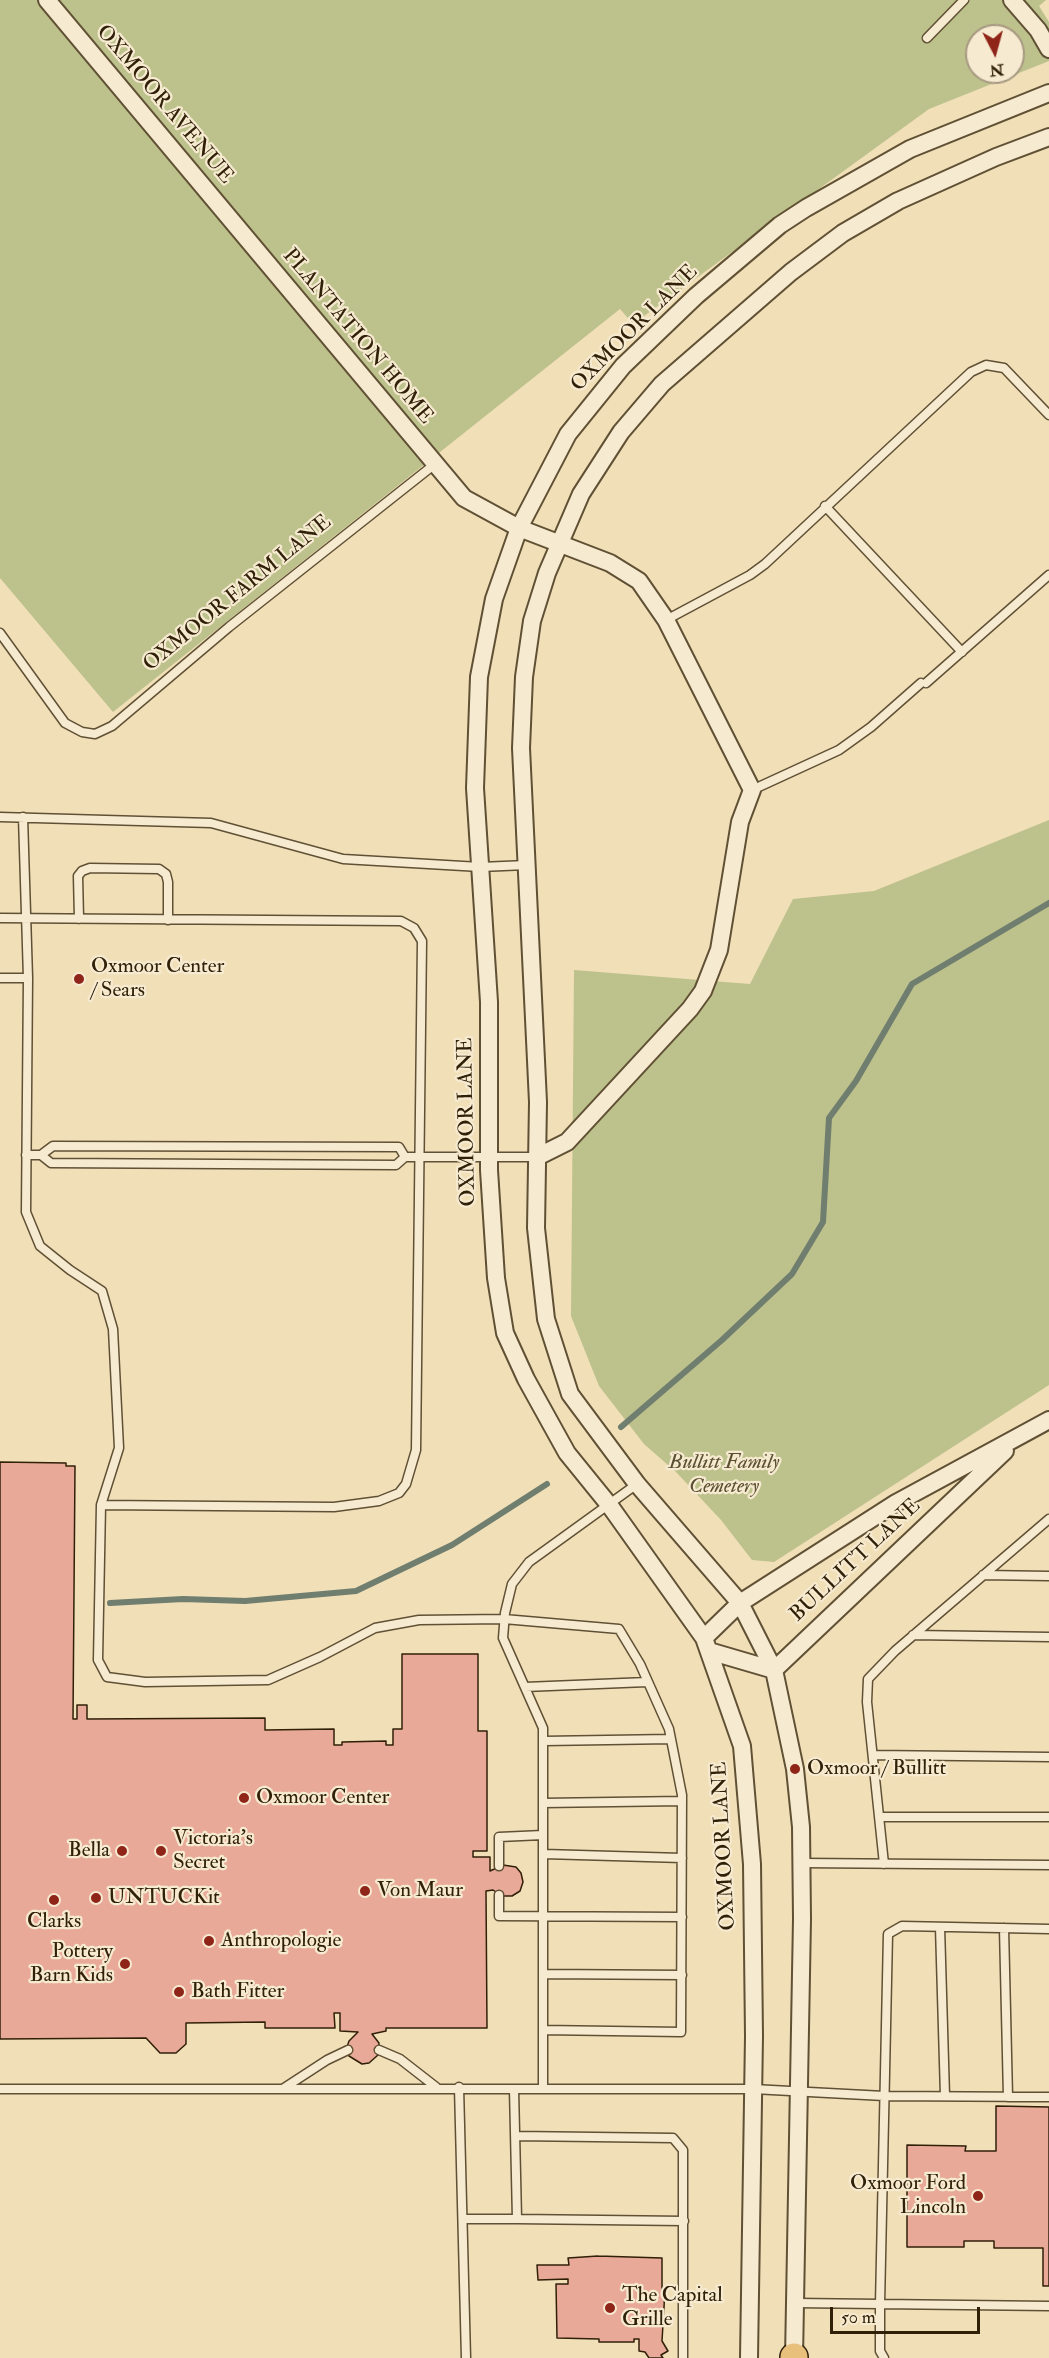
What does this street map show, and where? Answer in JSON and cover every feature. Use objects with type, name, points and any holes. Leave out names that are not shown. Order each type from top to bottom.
[{"type":"street","name":"OXMOOR AVENUE","points":[[47,0],[246,239]]},
{"type":"street","points":[[1012,0],[1033,24],[1049,49]]},
{"type":"street","name":"OXMOOR LANE","points":[[749,2358],[753,1956],[749,1805],[742,1746],[706,1644],[610,1506],[567,1453],[526,1379],[505,1333],[492,1242],[489,1156],[489,1002],[475,788],[479,677],[495,599],[519,528],[552,460],[585,410],[623,366],[688,304],[780,225],[831,191],[883,162],[959,127],[1049,93]]},
{"type":"street","points":[[794,2358],[801,1863],[795,1768],[774,1670],[740,1603],[637,1484],[570,1394],[546,1319],[536,1228],[538,1101],[521,748],[524,677],[532,621],[558,542],[591,476],[648,399],[680,368],[791,272],[843,232],[898,201],[996,157],[1049,137]]},
{"type":"street","name":"PLANTATION HOME","points":[[246,239],[435,464]]},
{"type":"street","points":[[435,464],[464,498],[519,528],[626,571],[652,596],[752,790],[740,822],[720,950],[703,991],[690,1009],[567,1142],[556,1150],[537,1157]]},
{"type":"street","name":"BULLITT LANE","points":[[706,1644],[740,1603],[896,1503],[1049,1420]]},
{"type":"street","name":"BULLITT LANE","points":[[774,1670],[1019,1438]]},
{"type":"street","points":[[706,1644],[774,1670]]},
{"type":"lane","points":[[927,38],[964,0]]},
{"type":"lane","points":[[666,620],[750,575],[971,372],[986,365],[1004,368],[1049,415]]},
{"type":"lane","name":"OXMOOR FARM LANE","points":[[0,633],[65,723],[82,732],[95,734],[112,726],[229,627],[435,464]]},
{"type":"lane","points":[[825,506],[962,652]]},
{"type":"lane","points":[[752,790],[839,750],[871,727],[962,652],[1049,575]]},
{"type":"lane","points":[[0,817],[211,823],[343,860],[480,867],[527,866]]},
{"type":"lane","points":[[23,817],[28,978],[26,1212],[40,1246],[70,1270],[102,1291],[113,1329],[119,1448],[101,1505],[98,1660],[107,1677],[145,1682],[268,1680],[320,1657],[375,1628],[420,1620],[504,1619],[618,1629],[648,1682],[671,1738],[682,1801],[681,2032],[543,2030]]},
{"type":"lane","points":[[79,919],[78,876],[82,870],[136,868],[159,869],[166,874],[168,920]]},
{"type":"lane","points":[[0,918],[400,921],[414,928],[422,941],[416,1450],[411,1472],[399,1493],[379,1501],[334,1508],[101,1505]]},
{"type":"lane","points":[[0,978],[28,978]]},
{"type":"lane","points":[[26,1155],[41,1155],[53,1146],[399,1147],[405,1157]]},
{"type":"lane","points":[[41,1155],[51,1163],[396,1165],[405,1157],[537,1157]]},
{"type":"lane","points":[[543,2088],[543,1728],[503,1638],[504,1619],[512,1584],[529,1562],[610,1506],[637,1484]]},
{"type":"lane","points":[[884,1864],[867,1702],[868,1679],[913,1635],[1048,1521]]},
{"type":"lane","points":[[983,1575],[1049,1576]]},
{"type":"lane","points":[[913,1635],[1049,1637]]},
{"type":"lane","points":[[525,1686],[648,1682]]},
{"type":"lane","points":[[543,1741],[671,1738]]},
{"type":"lane","points":[[873,1755],[1049,1757]]},
{"type":"lane","points":[[543,1803],[682,1801]]},
{"type":"lane","points":[[879,1817],[1049,1817]]},
{"type":"lane","points":[[499,1866],[499,1837],[543,1835]]},
{"type":"lane","points":[[544,1854],[682,1858]]},
{"type":"lane","points":[[801,1863],[1049,1865]]},
{"type":"lane","points":[[499,1895],[499,1916],[682,1917]]},
{"type":"lane","points":[[884,2358],[880,2351],[880,2304],[888,1934],[902,1926],[1049,1929]]},
{"type":"lane","points":[[940,1927],[945,2096]]},
{"type":"lane","points":[[1004,1928],[1008,2097]]},
{"type":"lane","points":[[544,1974],[682,1975]]},
{"type":"lane","points":[[284,2088],[327,2060],[348,2050]]},
{"type":"lane","points":[[380,2050],[400,2058],[436,2087]]},
{"type":"lane","points":[[0,2089],[459,2087],[798,2089],[815,2094],[1049,2097]]},
{"type":"lane","points":[[459,2087],[466,2358]]},
{"type":"lane","points":[[514,2089],[517,2219]]},
{"type":"lane","points":[[516,2136],[673,2138],[683,2151],[683,2358]]},
{"type":"lane","points":[[463,2219],[684,2221]]},
{"type":"lane","points":[[795,2302],[1049,2306]]},
{"type":"green space","points":[[0,0],[1046,0],[1039,6],[1049,22],[1049,61],[1025,71],[1025,24],[965,24],[965,84],[992,84],[929,109],[633,324],[620,309],[113,712],[0,578]]},
{"type":"green space","name":"Bullitt Family Cemetery","points":[[1049,820],[1049,1385],[774,1562],[752,1560],[721,1520],[676,1472],[644,1444],[599,1386],[571,1316],[574,970],[750,984],[793,899],[874,891]]},
{"type":"building","name":"Oxmoor Center","points":[[0,1462],[66,1463],[66,1466],[75,1466],[73,1719],[77,1719],[77,1705],[87,1705],[87,1719],[265,1718],[265,1730],[334,1729],[334,1745],[342,1745],[342,1742],[386,1741],[386,1745],[393,1745],[393,1729],[402,1729],[402,1654],[478,1654],[478,1731],[487,1731],[487,1851],[473,1851],[473,1857],[490,1857],[490,1871],[503,1865],[516,1867],[521,1873],[523,1882],[520,1891],[512,1896],[502,1896],[493,1890],[486,1891],[487,2028],[386,2028],[386,2031],[372,2034],[379,2043],[378,2055],[369,2063],[362,2064],[349,2056],[347,2047],[349,2041],[358,2032],[340,2031],[340,2013],[334,2013],[335,2028],[265,2028],[265,2022],[186,2023],[186,2044],[176,2053],[160,2053],[146,2038],[0,2039]]},
{"type":"building","name":"Oxmoor Ford Lincoln","points":[[996,2106],[1049,2107],[1049,2286],[1043,2286],[1043,2248],[994,2248],[994,2241],[964,2241],[964,2247],[907,2247],[907,2145],[966,2146],[965,2151],[996,2151]]},
{"type":"building","name":"The Capital Grille","points":[[598,2256],[662,2258],[662,2290],[665,2290],[662,2341],[668,2351],[661,2355],[663,2358],[649,2358],[645,2352],[639,2351],[639,2339],[634,2339],[634,2342],[599,2342],[599,2339],[557,2338],[556,2284],[568,2284],[568,2279],[538,2280],[537,2265],[569,2265],[568,2258]]},
{"type":"waterway","points":[[621,1427],[722,1340],[792,1274],[823,1222],[829,1118],[856,1081],[912,984],[1049,903]]},
{"type":"waterway","points":[[110,1603],[183,1599],[245,1601],[356,1591],[452,1545],[547,1484]]},
{"type":"place","name":"Oxmoor Center / Sears","points":[[79,979]]},
{"type":"place","name":"Oxmoor / Bullitt","points":[[795,1769]]},
{"type":"place","name":"Oxmoor Center","points":[[244,1798]]},
{"type":"place","name":"Bella","points":[[122,1851]]},
{"type":"place","name":"Victoria's Secret","points":[[161,1851]]},
{"type":"place","name":"Von Maur","points":[[365,1891]]},
{"type":"place","name":"UNTUCKit","points":[[96,1898]]},
{"type":"place","name":"Clarks","points":[[54,1900]]},
{"type":"place","name":"Anthropologie","points":[[209,1941]]},
{"type":"place","name":"Pottery Barn Kids","points":[[125,1964]]},
{"type":"place","name":"Bath Fitter","points":[[179,1992]]},
{"type":"place","name":"Oxmoor Ford Lincoln","points":[[978,2196]]},
{"type":"place","name":"The Capital Grille","points":[[610,2308]]}]
